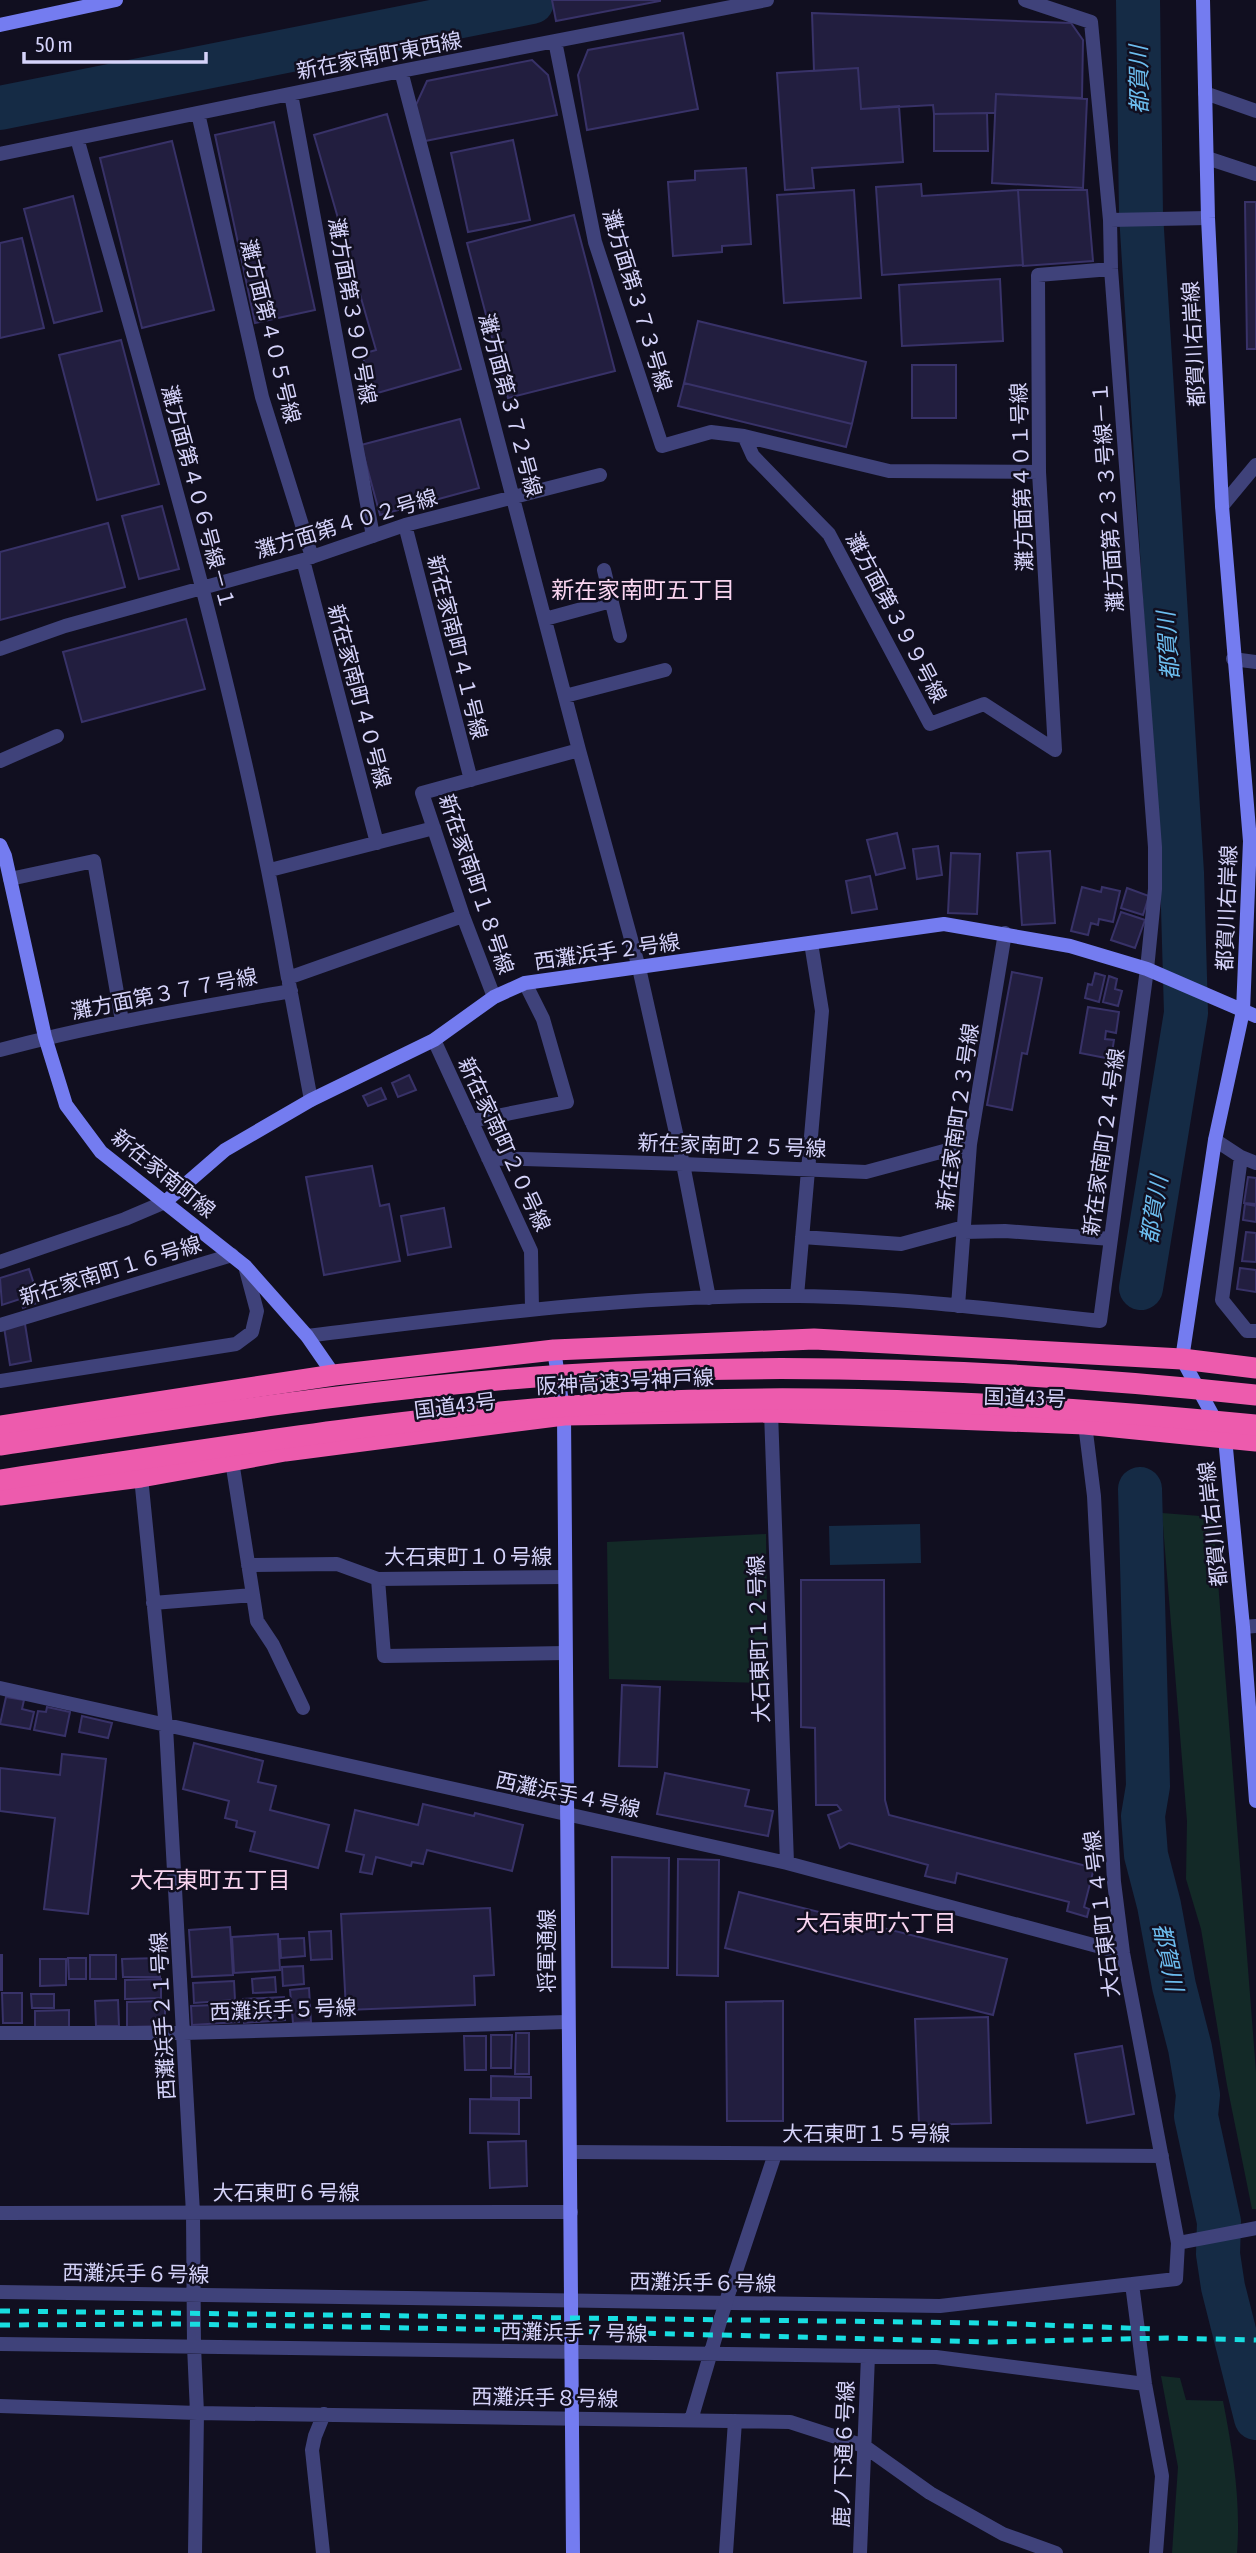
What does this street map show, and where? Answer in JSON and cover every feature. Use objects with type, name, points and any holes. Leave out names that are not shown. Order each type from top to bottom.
[{"type":"highway","name":"国道43号","points":[[0,1426],[334,1375],[554,1350],[814,1339],[1182,1359],[1256,1368]]},
{"type":"highway","name":"阪神高速3号神戸線","points":[[0,1445],[298,1400],[487,1381],[615,1372],[776,1367],[915,1369],[1060,1377],[1256,1395]]},
{"type":"highway","name":"阪神高速3号神戸線","points":[[0,1480],[423,1421],[618,1403],[772,1399],[915,1402],[1056,1408],[1256,1425]]},
{"type":"highway","name":"国道43号","points":[[0,1495],[141,1477],[285,1451],[564,1415],[771,1412],[1085,1424],[1256,1441]]},
{"type":"street","points":[[0,25],[116,0]]},
{"type":"street","name":"新在家南町東西線","points":[[0,154],[401,71],[767,0]]},
{"type":"street","name":"灘方面第２３３号線－１","points":[[1025,0],[1091,22],[1116,220],[1111,269],[1155,847],[1153,972]]},
{"type":"street","name":"都賀川右岸線","points":[[1203,0],[1208,218],[1222,506],[1233,659],[1253,842],[1249,1013],[1214,1140],[1182,1359],[1225,1438],[1250,1626],[1256,1801]]},
{"type":"street","name":"灘方面第３７３号線","points":[[555,41],[595,242],[662,446],[711,432],[744,436]]},
{"type":"street","name":"灘方面第３７２号線","points":[[401,71],[579,750]]},
{"type":"street","points":[[1205,93],[1256,111]]},
{"type":"street","name":"灘方面第３９０号線","points":[[291,94],[373,536]]},
{"type":"street","name":"灘方面第４０５号線","points":[[198,113],[262,397],[308,559]]},
{"type":"street","name":"灘方面第４０６号線－１","points":[[77,138],[204,588],[270,870],[311,1100]]},
{"type":"street","points":[[1207,158],[1256,174]]},
{"type":"street","points":[[1116,220],[1208,218]]},
{"type":"street","name":"灘方面第４０１号線","points":[[1055,750],[1039,472],[1038,275],[1111,269]]},
{"type":"street","points":[[744,436],[889,471],[1039,472]]},
{"type":"street","name":"灘方面第３９９号線","points":[[744,436],[753,456],[829,534],[930,724],[984,704],[1055,750]]},
{"type":"street","points":[[1222,506],[1256,465]]},
{"type":"street","name":"灘方面第４０２号線","points":[[0,649],[65,626],[308,559],[405,525],[600,475]]},
{"type":"street","name":"新在家南町４１号線","points":[[405,525],[471,780]]},
{"type":"street","name":"新在家南町４０号線","points":[[308,559],[377,843]]},
{"type":"street","points":[[604,570],[620,636]]},
{"type":"street","points":[[545,619],[611,601]]},
{"type":"street","points":[[1233,659],[1256,662]]},
{"type":"street","points":[[565,696],[665,670]]},
{"type":"street","points":[[0,761],[57,736]]},
{"type":"street","points":[[579,750],[639,968],[683,1164],[709,1298]]},
{"type":"street","name":"新在家南町１８号線","points":[[494,998],[422,793],[579,750]]},
{"type":"street","points":[[270,870],[434,828]]},
{"type":"street","name":"新在家南町線","points":[[0,845],[10,878],[45,1037],[66,1105],[101,1152],[245,1266],[307,1336],[334,1375]]},
{"type":"street","points":[[10,878],[94,861],[121,1021]]},
{"type":"street","name":"灘方面第３７７号線","points":[[0,1049],[290,984],[463,916]]},
{"type":"street","name":"西灘浜手２号線","points":[[0,1262],[125,1219],[165,1202],[225,1150],[311,1100],[434,1040],[494,998],[525,984],[944,924],[1070,946],[1153,972],[1249,1013]]},
{"type":"street","name":"新在家南町２３号線","points":[[958,1306],[970,1144],[1006,933]]},
{"type":"street","points":[[797,1296],[822,1011],[811,943]]},
{"type":"street","name":"新在家南町２４号線","points":[[958,1306],[1100,1321],[1153,972]]},
{"type":"street","points":[[471,1121],[566,1102],[543,1019],[525,984]]},
{"type":"street","name":"新在家南町２０号線","points":[[434,1040],[531,1251],[533,1309]]},
{"type":"street","points":[[1214,1140],[1256,1163]]},
{"type":"street","name":"新在家南町２５号線","points":[[488,1158],[866,1172],[970,1144]]},
{"type":"street","points":[[1241,1157],[1222,1300],[1247,1331],[1256,1332]]},
{"type":"street","points":[[802,1237],[901,1244],[964,1230],[1111,1238]]},
{"type":"street","name":"新在家南町１６号線","points":[[0,1325],[232,1255]]},
{"type":"street","points":[[0,1381],[236,1344],[252,1332],[257,1311],[245,1266]]},
{"type":"street","points":[[307,1336],[533,1309],[709,1298],[885,1298],[958,1306]]},
{"type":"street","name":"将軍通線","points":[[554,1350],[564,1415],[573,2553]]},
{"type":"street","name":"大石東町１２号線","points":[[771,1412],[787,1863]]},
{"type":"street","name":"大石東町１４号線","points":[[1085,1424],[1094,1496],[1114,1882],[1161,2156],[1185,2241],[1176,2279],[1132,2284]]},
{"type":"street","points":[[232,1461],[257,1621],[273,1645],[303,1708]]},
{"type":"street","name":"西灘浜手２１号線","points":[[141,1477],[166,1727],[184,2033],[193,2213],[197,2413],[195,2553]]},
{"type":"street","name":"大石東町１０号線","points":[[248,1565],[337,1564],[378,1578],[565,1577]]},
{"type":"street","points":[[378,1578],[383,1656],[565,1653]]},
{"type":"street","points":[[153,1603],[253,1595]]},
{"type":"street","name":"西灘浜手４号線","points":[[0,1688],[787,1863],[1124,1952]]},
{"type":"street","name":"西灘浜手５号線","points":[[0,2032],[184,2033],[568,2022]]},
{"type":"street","name":"大石東町１５号線","points":[[570,2152],[1161,2156]]},
{"type":"street","points":[[691,2420],[709,2354],[775,2154]]},
{"type":"street","name":"大石東町６号線","points":[[0,2213],[571,2212]]},
{"type":"street","points":[[1185,2241],[1256,2228]]},
{"type":"street","points":[[1132,2284],[1145,2384],[1162,2476],[1156,2553]]},
{"type":"street","name":"西灘浜手６号線","points":[[0,2292],[940,2306],[1132,2284]]},
{"type":"street","name":"西灘浜手７号線","points":[[0,2344],[936,2357],[1145,2384]]},
{"type":"street","name":"鹿ノ下通６号線","points":[[860,2553],[868,2356]]},
{"type":"street","name":"西灘浜手８号線","points":[[0,2406],[197,2413],[790,2422],[864,2446],[930,2493],[1003,2534],[1056,2553]]},
{"type":"street","points":[[323,2553],[312,2450],[314,2436],[324,2414]]},
{"type":"street","points":[[726,2553],[735,2421]]},
{"type":"green space","points":[[1162,1513],[1213,1517],[1256,2072],[1256,2209],[1252,2209],[1227,2085],[1201,1929],[1186,1879],[1187,1821]]},
{"type":"green space","points":[[766,1534],[768,1683],[609,1679],[607,1542]]},
{"type":"green space","points":[[1161,2376],[1180,2378],[1186,2400],[1223,2401],[1235,2477],[1237,2553],[1172,2553],[1178,2467]]},
{"type":"water","points":[[920,1524],[921,1563],[830,1565],[829,1526]]},
{"type":"building","points":[[552,0],[660,0],[660,1],[556,21]]},
{"type":"building","points":[[812,13],[1071,23],[1083,40],[1082,98],[996,94],[995,113],[934,114],[933,105],[861,109],[858,68],[814,71]]},
{"type":"building","points":[[683,33],[698,109],[587,130],[578,75],[588,50]]},
{"type":"building","points":[[532,60],[548,75],[557,115],[425,141],[415,107],[427,81]]},
{"type":"building","points":[[858,68],[861,109],[899,106],[903,162],[812,168],[814,188],[785,190],[777,73]]},
{"type":"building","points":[[996,94],[1087,99],[1083,188],[992,183]]},
{"type":"building","points":[[987,113],[988,151],[934,151],[934,114]]},
{"type":"building","points":[[387,114],[461,369],[374,394],[362,354],[376,350],[314,135]]},
{"type":"building","points":[[274,122],[315,310],[255,323],[215,135]]},
{"type":"building","points":[[513,140],[530,220],[468,232],[451,153]]},
{"type":"building","points":[[172,141],[214,310],[142,328],[100,158]]},
{"type":"building","points":[[746,168],[751,244],[722,246],[722,252],[673,256],[668,182],[695,180],[695,171]]},
{"type":"building","points":[[921,184],[922,196],[1018,190],[1023,265],[882,275],[876,187]]},
{"type":"building","points":[[854,190],[861,298],[784,303],[777,195]]},
{"type":"building","points":[[1018,190],[1087,190],[1093,261],[1023,266]]},
{"type":"building","points":[[73,196],[102,311],[54,323],[24,209]]},
{"type":"building","points":[[1245,202],[1256,202],[1256,349],[1247,349]]},
{"type":"building","points":[[574,215],[615,371],[508,398],[467,243]]},
{"type":"building","points":[[22,238],[44,328],[0,338],[0,243]]},
{"type":"building","points":[[1000,279],[1003,341],[902,346],[899,285]]},
{"type":"building","points":[[698,321],[866,362],[852,424],[684,383]]},
{"type":"building","points":[[121,340],[159,484],[97,500],[59,355]]},
{"type":"building","points":[[912,365],[956,365],[956,418],[912,418]]},
{"type":"building","points":[[684,383],[852,424],[846,447],[678,406]]},
{"type":"building","points":[[460,419],[479,488],[380,515],[361,445]]},
{"type":"building","points":[[162,506],[179,569],[139,579],[122,516]]},
{"type":"building","points":[[108,523],[125,587],[0,620],[0,552]]},
{"type":"building","points":[[186,619],[205,689],[82,722],[63,652]]},
{"type":"building","points":[[897,833],[905,868],[876,875],[867,840]]},
{"type":"building","points":[[938,846],[942,875],[917,879],[913,849]]},
{"type":"building","points":[[1050,851],[1055,923],[1022,925],[1017,853]]},
{"type":"building","points":[[951,853],[980,854],[977,914],[948,913]]},
{"type":"building","points":[[870,876],[877,909],[852,913],[846,881]]},
{"type":"building","points":[[1082,887],[1101,892],[1102,887],[1120,891],[1113,922],[1099,919],[1098,925],[1091,923],[1088,935],[1071,931]]},
{"type":"building","points":[[1127,888],[1149,896],[1143,915],[1121,908]]},
{"type":"building","points":[[1121,912],[1145,920],[1135,948],[1111,940]]},
{"type":"building","points":[[1012,972],[1042,978],[1027,1054],[1022,1053],[1012,1110],[987,1105]]},
{"type":"building","points":[[1095,973],[1105,976],[1099,1002],[1085,998],[1088,984],[1092,985]]},
{"type":"building","points":[[1109,976],[1117,979],[1115,989],[1122,991],[1118,1006],[1103,1002]]},
{"type":"building","points":[[1088,1007],[1119,1012],[1116,1033],[1106,1031],[1105,1039],[1114,1040],[1111,1059],[1080,1053]]},
{"type":"building","points":[[409,1075],[416,1090],[398,1097],[392,1083]]},
{"type":"building","points":[[381,1088],[386,1099],[368,1106],[363,1096]]},
{"type":"building","points":[[372,1166],[380,1206],[389,1204],[400,1261],[324,1275],[306,1177]]},
{"type":"building","points":[[1248,1177],[1256,1178],[1256,1204],[1244,1203]]},
{"type":"building","points":[[1245,1204],[1256,1206],[1256,1222],[1243,1220]]},
{"type":"building","points":[[444,1208],[451,1247],[408,1255],[401,1216]]},
{"type":"building","points":[[1246,1232],[1256,1233],[1256,1262],[1242,1261]]},
{"type":"building","points":[[1240,1268],[1256,1270],[1256,1292],[1237,1289]]},
{"type":"building","points":[[29,1269],[40,1302],[23,1308],[20,1299],[2,1305],[0,1278]]},
{"type":"building","points":[[25,1324],[31,1361],[10,1365],[4,1327]]},
{"type":"building","points":[[801,1580],[884,1580],[885,1800],[889,1815],[1094,1868],[1084,1907],[1089,1909],[1087,1917],[1067,1911],[1069,1902],[957,1873],[955,1883],[925,1876],[928,1865],[849,1843],[840,1848],[828,1815],[841,1810],[837,1805],[816,1805],[815,1728],[801,1727]]},
{"type":"building","points":[[622,1685],[660,1687],[657,1767],[619,1766]]},
{"type":"building","points":[[6,1697],[24,1700],[22,1709],[34,1712],[30,1729],[0,1724]]},
{"type":"building","points":[[47,1707],[70,1712],[65,1736],[34,1730],[38,1711],[46,1712]]},
{"type":"building","points":[[82,1716],[112,1723],[108,1738],[79,1732]]},
{"type":"building","points":[[194,1743],[263,1761],[258,1782],[276,1786],[270,1810],[329,1825],[318,1868],[250,1851],[255,1832],[236,1827],[237,1821],[225,1818],[229,1801],[183,1789]]},
{"type":"building","points":[[62,1754],[106,1759],[88,1914],[44,1909],[55,1818],[0,1811],[0,1768],[60,1775]]},
{"type":"building","points":[[665,1773],[749,1790],[745,1806],[773,1811],[768,1836],[657,1814]]},
{"type":"building","points":[[423,1804],[523,1825],[512,1871],[427,1850],[423,1864],[412,1862],[411,1866],[376,1857],[372,1874],[360,1872],[364,1855],[346,1851],[355,1810],[418,1825]]},
{"type":"building","points":[[612,1857],[669,1858],[668,1968],[612,1967]]},
{"type":"building","points":[[678,1859],[719,1860],[718,1976],[677,1975]]},
{"type":"building","points":[[739,1892],[1007,1959],[993,2015],[725,1948]]},
{"type":"building","points":[[490,1908],[494,1975],[474,1976],[475,2005],[346,2010],[341,1914]]},
{"type":"building","points":[[230,1927],[233,1975],[192,1977],[189,1930]]},
{"type":"building","points":[[331,1931],[332,1959],[311,1960],[309,1932]]},
{"type":"building","points":[[278,1934],[280,1970],[234,1973],[232,1937]]},
{"type":"building","points":[[304,1938],[305,1956],[281,1958],[280,1939]]},
{"type":"building","points":[[2,1955],[2,1990],[0,1990]]},
{"type":"building","points":[[90,1955],[116,1955],[116,1979],[90,1979]]},
{"type":"building","points":[[68,1958],[86,1958],[86,1979],[69,1979]]},
{"type":"building","points":[[160,1958],[160,1977],[123,1977],[122,1959]]},
{"type":"building","points":[[40,1959],[66,1959],[66,1985],[40,1986]]},
{"type":"building","points":[[303,1966],[304,1984],[283,1986],[282,1967]]},
{"type":"building","points":[[275,1977],[276,1992],[253,1993],[252,1979]]},
{"type":"building","points":[[161,1979],[161,1998],[125,1999],[125,1980]]},
{"type":"building","points":[[234,1981],[235,2000],[194,2003],[193,1983]]},
{"type":"building","points":[[309,1988],[311,2022],[293,2023],[290,1990]]},
{"type":"building","points":[[2,1993],[22,1993],[22,2023],[3,2023]]},
{"type":"building","points":[[31,1994],[54,1994],[54,2008],[32,2008]]},
{"type":"building","points":[[284,1997],[285,2020],[244,2023],[243,1999]]},
{"type":"building","points":[[118,2000],[119,2026],[96,2026],[95,2001]]},
{"type":"building","points":[[165,2001],[165,2026],[127,2027],[127,2002]]},
{"type":"building","points":[[783,2001],[783,2121],[727,2121],[726,2002]]},
{"type":"building","points":[[237,2004],[239,2022],[192,2025],[191,2006]]},
{"type":"building","points":[[69,2010],[69,2029],[35,2029],[35,2011]]},
{"type":"building","points":[[988,2017],[991,2123],[919,2125],[915,2019]]},
{"type":"building","points":[[516,2033],[529,2033],[529,2074],[515,2074]]},
{"type":"building","points":[[491,2035],[512,2035],[511,2068],[491,2068]]},
{"type":"building","points":[[464,2036],[486,2036],[486,2070],[465,2070]]},
{"type":"building","points":[[1122,2046],[1134,2114],[1087,2123],[1075,2054]]},
{"type":"building","points":[[491,2076],[531,2077],[531,2098],[491,2098]]},
{"type":"building","points":[[470,2099],[519,2100],[519,2134],[470,2133]]},
{"type":"building","points":[[526,2141],[527,2186],[490,2188],[488,2142]]},
{"type":"waterway","name":"都賀川","points":[[1138,0],[1141,214],[1182,873],[1186,1013],[1141,1288]]},
{"type":"waterway","points":[[0,108],[532,2]]},
{"type":"waterway","name":"都賀川","points":[[1140,1489],[1148,1786],[1143,1816],[1146,1855],[1190,2048],[1198,2095],[1196,2116],[1219,2222],[1218,2254],[1223,2287],[1256,2418]]},
{"type":"railway","points":[[0,2311],[989,2323],[1155,2329]]},
{"type":"railway","points":[[0,2325],[180,2324],[991,2342],[1167,2338],[1256,2340]]},
{"type":"district","name":"新在家南町五丁目","points":[[643,590]]},
{"type":"district","name":"大石東町五丁目","points":[[210,1880]]},
{"type":"district","name":"大石東町六丁目","points":[[876,1923]]}]
